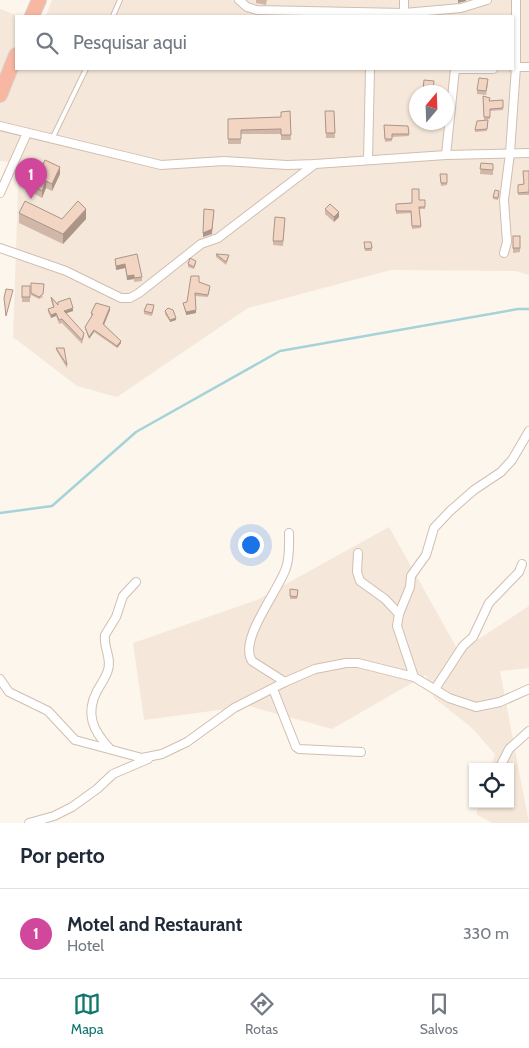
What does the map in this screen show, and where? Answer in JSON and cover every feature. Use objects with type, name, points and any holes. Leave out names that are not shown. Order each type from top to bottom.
[{"type":"highway","points":[[32,15],[39,0]]},
{"type":"highway","points":[[0,95],[15,58]]},
{"type":"street","points":[[240,0],[247,7],[257,10],[370,14],[461,8],[486,0]]},
{"type":"street","points":[[404,0],[404,13]]},
{"type":"street","points":[[516,0],[514,67],[529,67]]},
{"type":"street","points":[[368,160],[370,70]]},
{"type":"street","points":[[446,154],[454,70]]},
{"type":"street","points":[[504,253],[506,242],[504,200],[510,153],[514,70]]},
{"type":"street","points":[[0,126],[161,165],[224,160],[315,164],[446,154],[529,153]]},
{"type":"street","points":[[0,193],[27,133]]},
{"type":"street","points":[[0,248],[66,271],[121,298],[130,298],[201,244],[218,238],[315,164]]},
{"type":"street","points":[[414,677],[398,634],[399,614],[408,594],[410,576],[426,555],[434,528],[450,510],[474,490],[501,472],[512,460],[529,431]]},
{"type":"street","points":[[285,682],[252,660],[248,647],[258,621],[286,568],[289,533]]},
{"type":"street","points":[[358,553],[357,572],[360,581],[385,599],[399,614]]},
{"type":"street","points":[[435,690],[463,646],[473,638],[489,603],[519,572],[522,564]]},
{"type":"street","points":[[112,751],[100,738],[93,726],[90,706],[108,669],[105,635],[116,617],[123,596],[136,582]]},
{"type":"street","points":[[28,823],[54,816],[66,810],[97,789],[113,774],[187,742],[234,708],[315,669],[346,663],[414,677],[449,698],[476,707],[500,702],[529,689]]},
{"type":"street","points":[[0,679],[9,692],[48,711],[75,740],[142,758],[152,757]]},
{"type":"street","points":[[273,689],[296,746],[299,749],[361,752]]},
{"type":"street","points":[[502,763],[509,749],[529,731]]},
{"type":"lane","points":[[112,15],[120,0]]},
{"type":"lane","points":[[52,139],[86,70]]},
{"type":"shaded area","points":[[52,0],[529,0],[529,275],[515,271],[391,270],[248,308],[117,397],[77,386],[13,337],[19,163],[0,161],[0,9],[16,15],[15,70],[514,70],[514,15],[46,15]]},
{"type":"shaded area","points":[[389,527],[459,652],[529,606],[529,668],[500,671],[529,823],[492,823],[476,814],[478,808],[514,808],[514,763],[492,763],[495,754],[471,727],[434,698],[426,675],[332,729],[249,706],[144,720],[133,643],[257,600]]},
{"type":"building","points":[[479,78],[488,79],[486,91],[477,90]]},
{"type":"building","points":[[424,80],[434,81],[434,85],[423,85]]},
{"type":"building","points":[[483,96],[490,98],[489,101],[503,100],[503,108],[490,109],[490,117],[484,117]]},
{"type":"building","points":[[290,111],[291,135],[281,135],[281,129],[241,130],[241,139],[228,139],[228,119],[281,117],[281,112]]},
{"type":"building","points":[[325,111],[334,111],[335,133],[326,133]]},
{"type":"building","points":[[488,120],[487,129],[475,130],[477,121]]},
{"type":"building","points":[[384,125],[408,126],[409,134],[392,134],[392,139],[385,139]]},
{"type":"building","points":[[45,160],[60,167],[52,184],[46,181],[42,191],[33,186]]},
{"type":"building","points":[[481,163],[493,164],[493,170],[480,169]]},
{"type":"building","points":[[523,171],[529,171],[529,192],[518,193],[518,185],[524,184]]},
{"type":"building","points":[[440,174],[447,174],[447,183],[441,183]]},
{"type":"building","points":[[412,189],[419,189],[419,200],[425,200],[425,207],[419,207],[421,226],[412,226],[411,211],[396,211],[396,204],[412,203]]},
{"type":"building","points":[[495,190],[499,191],[498,198],[493,197]]},
{"type":"building","points":[[25,201],[62,219],[78,201],[86,209],[63,234],[19,213]]},
{"type":"building","points":[[330,204],[339,212],[334,217],[325,209]]},
{"type":"building","points":[[204,209],[214,210],[212,229],[203,233]]},
{"type":"building","points":[[275,217],[285,218],[283,241],[273,241]]},
{"type":"building","points":[[513,236],[520,236],[520,248],[513,248]]},
{"type":"building","points":[[364,242],[371,242],[372,248],[365,249]]},
{"type":"building","points":[[137,254],[142,277],[134,278],[134,275],[127,276],[125,264],[116,266],[115,259]]},
{"type":"building","points":[[216,254],[229,255],[226,262]]},
{"type":"building","points":[[190,258],[196,261],[194,267],[188,264]]},
{"type":"building","points":[[191,276],[199,276],[199,282],[210,286],[208,295],[195,293],[196,310],[186,312],[183,303],[187,302]]},
{"type":"building","points":[[31,283],[44,284],[43,294],[39,297],[31,293]]},
{"type":"building","points":[[22,286],[30,286],[30,297],[22,297]]},
{"type":"building","points":[[6,289],[13,290],[6,316],[4,298]]},
{"type":"building","points":[[51,297],[58,305],[58,302],[70,298],[73,308],[64,311],[84,333],[82,340],[62,319],[59,320],[56,313],[51,315],[48,309],[54,307]]},
{"type":"building","points":[[96,303],[110,307],[103,324],[121,341],[117,346],[94,330],[89,337],[85,327],[93,314],[91,313]]},
{"type":"building","points":[[147,304],[154,305],[152,313],[144,311]]},
{"type":"building","points":[[168,308],[173,310],[176,318],[170,320],[165,311]]},
{"type":"building","points":[[56,348],[64,348],[67,365]]},
{"type":"building","points":[[290,589],[298,590],[297,597],[290,596]]},
{"type":"waterway","points":[[0,513],[52,506],[136,432],[280,351],[518,309],[529,309]]},
{"type":"place","name":"Motel and Restaurant","points":[[31,199]]}]
